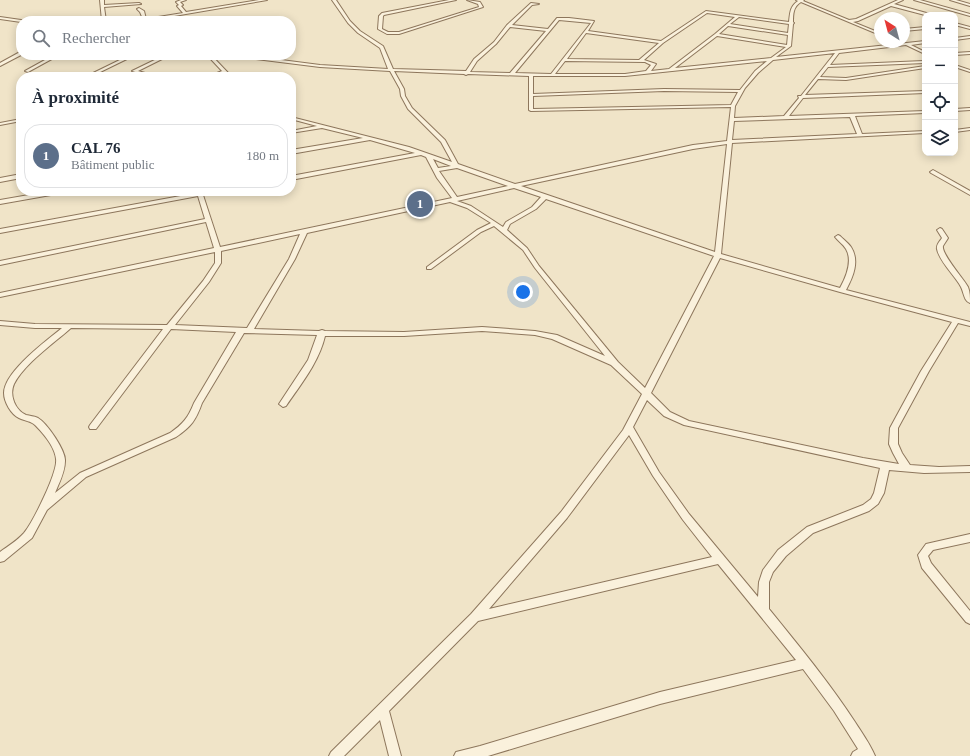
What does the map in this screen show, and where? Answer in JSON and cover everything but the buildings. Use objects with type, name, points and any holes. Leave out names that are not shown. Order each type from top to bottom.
[{"type":"street","points":[[102,0],[103,16]]},
{"type":"street","points":[[184,0],[178,2],[181,5],[179,6],[185,13]]},
{"type":"street","points":[[168,16],[265,0]]},
{"type":"street","points":[[334,0],[354,27],[366,38],[382,47],[391,70],[402,88],[403,96],[410,109],[443,141],[457,165]]},
{"type":"street","points":[[454,0],[383,14],[381,16],[380,29],[387,33],[399,33],[481,7],[480,4],[469,0]]},
{"type":"street","points":[[789,46],[793,6],[800,0],[874,31]]},
{"type":"street","points":[[848,21],[857,20],[901,0]]},
{"type":"street","points":[[916,0],[970,15]]},
{"type":"street","points":[[952,0],[970,5]]},
{"type":"street","points":[[939,6],[944,3]]},
{"type":"street","points":[[102,6],[139,4]]},
{"type":"street","points":[[466,74],[475,60],[495,43],[508,26],[531,4],[537,4]]},
{"type":"street","points":[[892,5],[922,13]]},
{"type":"street","points":[[139,9],[142,11],[144,16]]},
{"type":"street","points":[[640,61],[662,42],[704,13],[710,12],[792,24]]},
{"type":"street","points":[[669,71],[738,16]]},
{"type":"street","points":[[511,75],[558,19],[562,18],[592,22],[586,32],[552,75]]},
{"type":"street","points":[[0,19],[16,20]]},
{"type":"street","points":[[958,24],[970,23]]},
{"type":"street","points":[[958,25],[970,28]]},
{"type":"street","points":[[508,26],[549,30]]},
{"type":"street","points":[[727,26],[790,34]]},
{"type":"street","points":[[910,29],[922,28]]},
{"type":"street","points":[[586,32],[662,42]]},
{"type":"street","points":[[716,35],[789,46]]},
{"type":"street","points":[[958,39],[970,37]]},
{"type":"street","points":[[910,44],[922,42]]},
{"type":"street","points":[[335,756],[475,617],[564,515],[629,427],[718,255],[733,106],[740,91],[752,76],[789,46]]},
{"type":"street","points":[[910,46],[922,52]]},
{"type":"street","points":[[273,60],[320,66],[466,74],[610,76],[669,71],[874,48]]},
{"type":"street","points":[[783,50],[793,54],[808,56]]},
{"type":"street","points":[[785,118],[800,97],[837,52]]},
{"type":"street","points":[[958,54],[970,53]]},
{"type":"street","points":[[816,55],[831,58]]},
{"type":"street","points":[[0,65],[16,56]]},
{"type":"street","points":[[26,71],[47,60]]},
{"type":"street","points":[[97,72],[123,60]]},
{"type":"street","points":[[138,72],[134,71],[157,60]]},
{"type":"street","points":[[214,60],[224,71]]},
{"type":"street","points":[[564,60],[640,61],[654,64],[647,73]]},
{"type":"street","points":[[826,66],[922,62]]},
{"type":"street","points":[[816,78],[846,79],[922,66]]},
{"type":"street","points":[[958,67],[969,70]]},
{"type":"street","points":[[394,76],[404,71]]},
{"type":"street","points":[[531,75],[531,110],[656,106],[733,106]]},
{"type":"street","points":[[531,95],[664,90],[740,91]]},
{"type":"street","points":[[800,97],[922,92]]},
{"type":"street","points":[[958,110],[970,109]]},
{"type":"street","points":[[731,120],[922,112]]},
{"type":"street","points":[[852,115],[860,135]]},
{"type":"street","points":[[296,119],[322,127],[373,138],[426,154],[514,186],[718,255],[842,291],[970,324]]},
{"type":"street","points":[[0,124],[16,121]]},
{"type":"street","points":[[296,131],[322,127]]},
{"type":"street","points":[[958,130],[970,129]]},
{"type":"street","points":[[0,295],[304,232],[693,147],[730,142],[922,132]]},
{"type":"street","points":[[296,151],[373,138]]},
{"type":"street","points":[[426,154],[453,200],[469,207],[495,223],[525,249],[549,282],[614,363],[667,414],[687,424],[885,466],[947,471],[970,469]]},
{"type":"street","points":[[296,177],[426,154]]},
{"type":"street","points":[[436,170],[457,165]]},
{"type":"street","points":[[933,172],[970,193]]},
{"type":"street","points":[[0,180],[16,177]]},
{"type":"street","points":[[0,202],[34,196]]},
{"type":"street","points":[[0,231],[184,196]]},
{"type":"street","points":[[93,428],[210,276],[218,263],[218,250],[201,196]]},
{"type":"street","points":[[504,230],[508,223],[534,208],[545,196]]},
{"type":"street","points":[[0,263],[209,220]]},
{"type":"street","points":[[429,268],[479,231],[495,223]]},
{"type":"street","points":[[940,230],[945,238],[940,246],[940,250],[964,286],[970,302]]},
{"type":"street","points":[[42,510],[83,475],[160,442],[185,427],[194,414],[198,403],[292,259],[304,232]]},
{"type":"street","points":[[838,237],[849,248],[852,259],[850,276],[842,291]]},
{"type":"street","points":[[906,467],[894,448],[892,436],[894,428],[925,371],[956,321]]},
{"type":"street","points":[[0,322],[68,327],[170,327],[245,331],[404,334],[482,329],[554,336],[614,363]]},
{"type":"street","points":[[0,558],[29,533],[42,510],[60,466],[61,459],[60,454],[37,422],[16,414],[13,410],[8,392],[10,382],[68,327]]},
{"type":"street","points":[[283,404],[314,354],[321,339],[322,332]]},
{"type":"street","points":[[629,427],[656,474],[686,517],[806,663],[838,707],[864,755]]},
{"type":"street","points":[[763,612],[764,582],[768,570],[810,530],[866,508],[875,501],[879,493],[885,466]]},
{"type":"street","points":[[970,538],[930,547],[923,555],[926,565],[970,619]]},
{"type":"street","points":[[475,617],[720,559]]},
{"type":"street","points":[[460,756],[480,752],[660,698],[806,663]]},
{"type":"street","points":[[383,710],[395,756]]},
{"type":"place","name":"CAL 76","points":[[420,204]]}]
